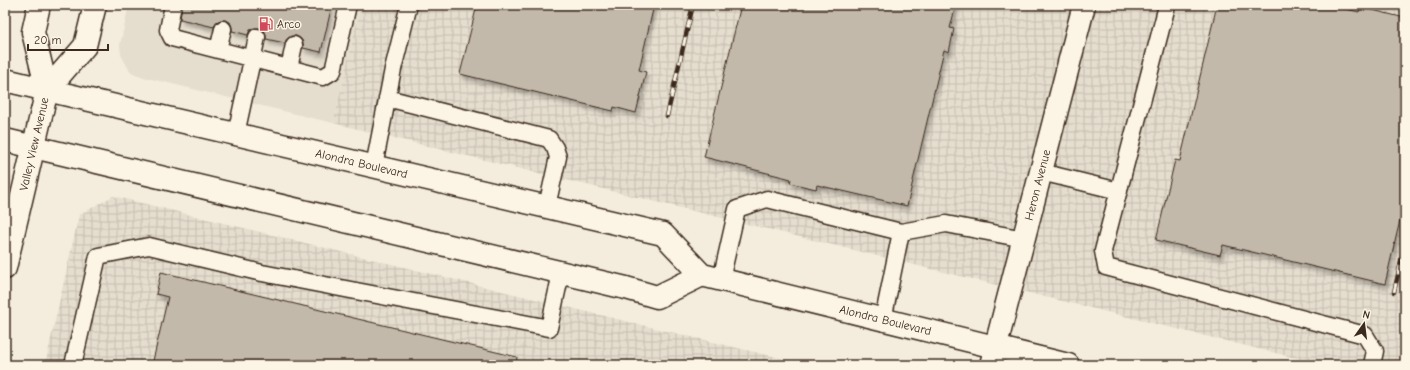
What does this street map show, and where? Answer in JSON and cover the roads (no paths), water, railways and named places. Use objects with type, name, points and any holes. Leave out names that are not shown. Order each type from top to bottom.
[{"type":"main road","name":"Valley View Avenue","points":[[5,268],[47,90],[33,32],[39,5]]},
{"type":"main road","name":"Valley View Avenue","points":[[47,90],[85,46],[95,5]]},
{"type":"main road","name":"Heron Avenue","points":[[993,356],[1084,5]]},
{"type":"main road","name":"Alondra Boulevard","points":[[5,80],[663,234],[711,277],[883,320],[993,356],[1068,365]]},
{"type":"main road","points":[[5,140],[657,297],[711,277]]},
{"type":"lane","points":[[173,5],[168,30],[172,38],[323,77],[333,71],[348,5]]},
{"type":"lane","points":[[374,166],[387,98],[409,5]]},
{"type":"lane","points":[[1166,5],[1167,6],[1103,251],[1106,267],[1365,336],[1376,351],[1372,365]]},
{"type":"lane","points":[[218,50],[223,29]]},
{"type":"lane","points":[[236,134],[258,37]]},
{"type":"lane","points":[[288,68],[294,46]]},
{"type":"lane","points":[[387,98],[550,139],[558,158],[547,206]]},
{"type":"lane","points":[[1041,172],[1119,191]]},
{"type":"lane","points":[[711,277],[737,209],[767,199],[901,232],[946,224],[1024,239]]},
{"type":"lane","points":[[883,320],[901,232]]},
{"type":"lane","points":[[73,365],[98,256],[149,246],[262,273],[549,328],[561,273]]},
{"type":"railway","points":[[667,116],[693,5]]},
{"type":"railway","points":[[1394,292],[1405,245]]},
{"type":"place","name":"Arco","points":[[266,24]]}]
